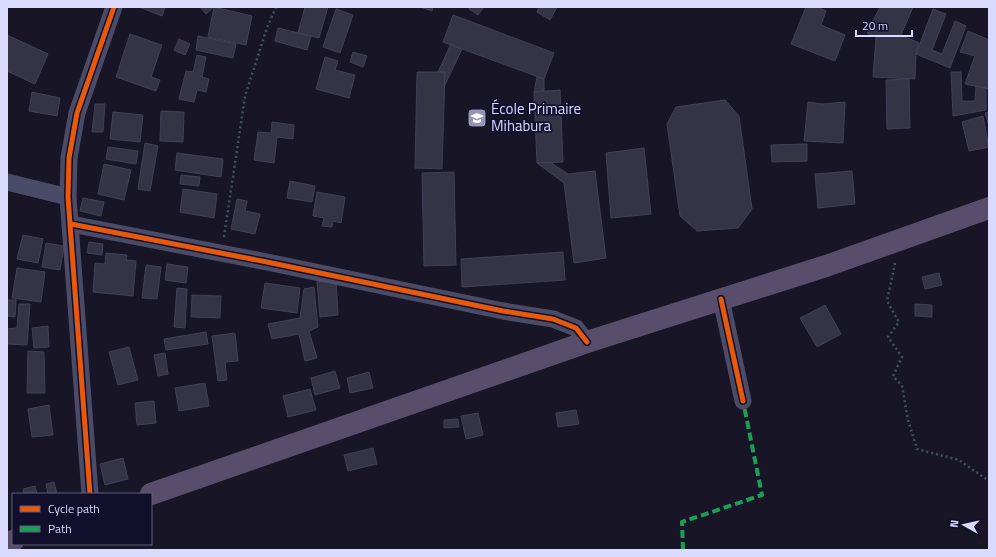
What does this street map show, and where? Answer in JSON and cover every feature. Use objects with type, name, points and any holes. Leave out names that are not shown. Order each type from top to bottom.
[{"type":"highway","points":[[152,494],[587,342],[826,266],[989,208]]},
{"type":"street","points":[[90,493],[68,197],[70,158],[77,113],[114,7]]},
{"type":"street","points":[[7,182],[68,197]]},
{"type":"street","points":[[71,224],[503,311],[553,319],[576,328],[587,342]]},
{"type":"street","points":[[721,300],[744,401]]},
{"type":"path","points":[[221,253],[245,96],[267,28],[276,7]]},
{"type":"path","points":[[900,240],[887,301],[898,322],[888,337],[902,357],[893,376],[902,386],[908,420],[917,449],[959,460],[989,481]]},
{"type":"building","points":[[139,7],[165,7],[162,16]]},
{"type":"building","points":[[200,7],[214,7],[206,14]]},
{"type":"building","points":[[214,7],[252,16],[246,45],[208,37]]},
{"type":"building","points":[[305,7],[328,7],[319,38],[298,33]]},
{"type":"building","points":[[420,7],[433,7],[432,11]]},
{"type":"building","points":[[470,7],[484,7],[478,15],[469,9]]},
{"type":"building","points":[[539,7],[557,7],[550,20],[537,12]]},
{"type":"building","points":[[806,7],[817,7],[826,11],[821,25],[845,35],[835,61],[791,44]]},
{"type":"building","points":[[880,7],[913,7],[901,35],[919,43],[916,54],[915,79],[873,77],[876,37],[867,33]]},
{"type":"building","points":[[336,9],[353,15],[340,53],[323,47]]},
{"type":"building","points":[[933,9],[946,14],[932,50],[942,54],[955,21],[966,26],[950,68],[916,54]]},
{"type":"building","points":[[453,15],[554,53],[544,79],[443,42]]},
{"type":"building","points":[[278,28],[311,36],[307,50],[275,41]]},
{"type":"building","points":[[968,31],[989,40],[989,89],[965,84],[975,56],[960,52]]},
{"type":"building","points":[[130,34],[162,45],[151,77],[160,80],[156,91],[116,77]]},
{"type":"building","points":[[7,35],[48,54],[35,84],[7,71]]},
{"type":"building","points":[[198,36],[236,44],[233,58],[196,50]]},
{"type":"building","points":[[179,39],[190,44],[185,55],[174,50]]},
{"type":"building","points":[[451,44],[462,49],[444,87],[445,72],[438,72]]},
{"type":"building","points":[[353,52],[367,56],[363,67],[350,62]]},
{"type":"building","points":[[197,55],[206,57],[202,77],[209,79],[206,92],[197,90],[194,102],[179,99],[186,71],[193,72]]},
{"type":"building","points":[[325,57],[338,61],[335,70],[355,75],[349,98],[316,89]]},
{"type":"building","points":[[417,72],[445,72],[442,169],[415,168]]},
{"type":"building","points":[[951,72],[961,72],[962,101],[975,101],[976,86],[986,88],[986,110],[953,116]]},
{"type":"building","points":[[537,77],[544,79],[544,91],[534,92]]},
{"type":"building","points":[[909,79],[910,128],[887,129],[886,80]]},
{"type":"building","points":[[560,90],[563,162],[537,163],[534,92]]},
{"type":"building","points":[[32,92],[60,98],[57,116],[29,111]]},
{"type":"building","points":[[725,100],[739,116],[752,209],[738,228],[697,231],[680,216],[667,124],[676,107]]},
{"type":"building","points":[[808,102],[822,104],[845,102],[843,143],[804,141]]},
{"type":"building","points":[[95,104],[105,104],[103,132],[92,132]]},
{"type":"building","points":[[161,111],[184,112],[183,142],[160,141]]},
{"type":"building","points":[[113,112],[143,115],[140,142],[110,139]]},
{"type":"building","points":[[989,112],[989,126],[985,113]]},
{"type":"building","points":[[983,116],[989,147],[969,151],[962,122]]},
{"type":"building","points":[[272,122],[294,125],[293,139],[277,137],[274,163],[254,160],[258,132],[271,133]]},
{"type":"building","points":[[145,143],[158,146],[150,191],[138,189]]},
{"type":"building","points":[[807,144],[807,161],[772,162],[771,145]]},
{"type":"building","points":[[108,147],[138,151],[136,164],[106,159]]},
{"type":"building","points":[[644,148],[651,214],[611,218],[606,153]]},
{"type":"building","points":[[177,153],[223,159],[221,177],[175,170]]},
{"type":"building","points":[[550,162],[568,174],[595,171],[606,258],[574,263],[564,183],[537,163]]},
{"type":"building","points":[[104,164],[131,170],[124,200],[98,194]]},
{"type":"building","points":[[852,171],[855,204],[818,208],[815,174]]},
{"type":"building","points":[[454,172],[456,265],[424,266],[422,173]]},
{"type":"building","points":[[181,175],[200,177],[199,186],[180,184]]},
{"type":"building","points":[[290,181],[315,186],[312,202],[287,198]]},
{"type":"building","points":[[183,189],[217,194],[214,218],[180,212]]},
{"type":"building","points":[[317,192],[345,197],[341,223],[333,221],[332,227],[322,226],[324,218],[313,216]]},
{"type":"building","points":[[83,198],[104,202],[101,216],[80,211]]},
{"type":"building","points":[[237,199],[247,201],[245,211],[260,214],[255,234],[231,229]]},
{"type":"building","points":[[23,235],[43,239],[38,263],[17,259]]},
{"type":"building","points":[[89,242],[103,244],[102,255],[87,253]]},
{"type":"building","points":[[46,243],[64,246],[60,270],[42,267]]},
{"type":"building","points":[[563,252],[565,280],[462,287],[461,259]]},
{"type":"building","points":[[106,253],[127,255],[126,260],[136,261],[133,296],[93,292],[95,263],[105,264]]},
{"type":"building","points":[[167,264],[188,267],[186,283],[165,280]]},
{"type":"building","points":[[146,265],[161,267],[157,299],[142,298]]},
{"type":"building","points":[[17,268],[45,272],[41,302],[12,298]]},
{"type":"building","points":[[939,273],[942,285],[925,289],[922,277]]},
{"type":"building","points":[[336,280],[338,315],[320,317],[317,281]]},
{"type":"building","points":[[265,283],[300,288],[297,313],[261,308]]},
{"type":"building","points":[[314,287],[318,327],[309,331],[317,358],[305,361],[299,334],[272,339],[268,324],[300,318],[304,289]]},
{"type":"building","points":[[177,288],[187,289],[185,328],[174,327]]},
{"type":"building","points":[[192,295],[221,296],[220,318],[191,317]]},
{"type":"building","points":[[7,300],[16,300],[15,317],[7,316]]},
{"type":"building","points":[[19,304],[30,304],[27,345],[7,344],[7,329],[17,328]]},
{"type":"building","points":[[915,304],[932,305],[932,317],[915,316]]},
{"type":"building","points":[[825,305],[841,334],[817,347],[800,318]]},
{"type":"building","points":[[48,326],[49,347],[34,348],[32,328]]},
{"type":"building","points":[[206,332],[208,344],[166,350],[164,339]]},
{"type":"building","points":[[235,333],[238,361],[225,362],[227,380],[218,381],[212,336]]},
{"type":"building","points":[[129,347],[138,380],[118,385],[109,352]]},
{"type":"building","points":[[28,351],[44,352],[45,393],[27,393]]},
{"type":"building","points":[[165,353],[168,374],[158,376],[154,355]]},
{"type":"building","points":[[335,371],[340,388],[315,395],[311,378]]},
{"type":"building","points":[[369,372],[373,388],[350,393],[347,378]]},
{"type":"building","points":[[205,383],[209,406],[179,411],[175,388]]},
{"type":"building","points":[[310,389],[316,410],[288,417],[283,396]]},
{"type":"building","points":[[154,401],[156,423],[137,425],[135,403]]},
{"type":"building","points":[[49,405],[53,435],[32,437],[28,409]]},
{"type":"building","points":[[576,410],[579,424],[558,427],[556,413]]},
{"type":"building","points":[[478,413],[483,435],[466,439],[461,416]]},
{"type":"building","points":[[458,419],[459,427],[444,428],[444,420]]},
{"type":"building","points":[[373,448],[377,464],[348,471],[344,455]]},
{"type":"building","points":[[123,458],[128,479],[105,485],[100,464]]},
{"type":"building","points":[[54,482],[57,493],[48,493],[46,484]]},
{"type":"building","points":[[35,486],[37,493],[24,493],[23,489]]},
{"type":"marked path","points":[[683,550],[682,522],[762,495],[743,401]]},
{"type":"cycle path","points":[[90,493],[68,197],[69,158],[77,113],[114,7]]},
{"type":"cycle path","points":[[71,224],[267,262],[503,311],[553,319],[576,328],[587,342]]},
{"type":"cycle path","points":[[721,299],[743,401]]},
{"type":"place","name":"École Primaire Mihabura","points":[[477,118]]}]
